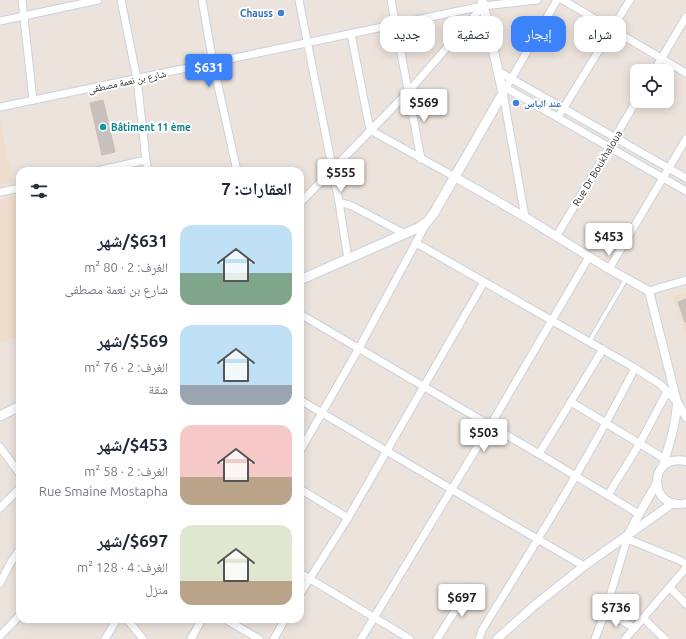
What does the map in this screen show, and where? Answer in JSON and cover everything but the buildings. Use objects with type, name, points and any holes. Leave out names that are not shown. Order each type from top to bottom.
[{"type":"main road","points":[[304,278],[405,234],[428,222],[504,90],[482,3]]},
{"type":"main road","points":[[0,416],[16,408]]},
{"type":"street","points":[[22,0],[34,100]]},
{"type":"street","points":[[0,21],[98,0]]},
{"type":"street","points":[[120,0],[137,79],[147,167]]},
{"type":"street","points":[[202,0],[236,167]]},
{"type":"street","points":[[298,0],[339,202],[348,259]]},
{"type":"street","points":[[391,0],[395,16]]},
{"type":"street","name":"شارع بن نعمة مصطفى","points":[[429,16],[482,3],[537,0]]},
{"type":"street","points":[[525,217],[504,90],[557,0]]},
{"type":"street","points":[[563,0],[590,16]]},
{"type":"street","points":[[620,16],[630,0]]},
{"type":"street","points":[[304,199],[408,91],[482,3]]},
{"type":"street","points":[[658,64],[686,17]]},
{"type":"street","name":"شارع بن نعمة مصطفى","points":[[0,107],[380,28]]},
{"type":"street","points":[[351,34],[370,130],[525,217],[609,269],[649,291],[686,280]]},
{"type":"street","points":[[626,38],[686,73]]},
{"type":"street","points":[[402,52],[422,159]]},
{"type":"street","points":[[558,117],[598,52]]},
{"type":"street","points":[[498,71],[686,178]]},
{"type":"street","points":[[504,90],[558,117],[686,191]]},
{"type":"street","name":"Rue Dr Boukhaloua","points":[[556,237],[632,108]]},
{"type":"street","points":[[609,269],[686,139]]},
{"type":"street","points":[[115,167],[146,160]]},
{"type":"street","points":[[0,192],[16,189]]},
{"type":"street","points":[[339,202],[352,206],[405,234]]},
{"type":"street","points":[[304,444],[428,222]]},
{"type":"street","points":[[416,243],[635,368],[661,385],[676,402],[686,417]]},
{"type":"street","points":[[361,639],[490,426],[589,257]]},
{"type":"street","points":[[304,587],[348,518],[484,282]]},
{"type":"street","points":[[649,291],[676,402],[676,416],[673,434],[662,468],[657,478],[658,490],[667,501],[674,503],[686,503]]},
{"type":"street","points":[[304,316],[639,514]]},
{"type":"street","points":[[539,454],[603,349]]},
{"type":"street","points":[[479,639],[482,630],[538,539],[606,423],[635,368]]},
{"type":"street","points":[[608,496],[640,443],[667,392]]},
{"type":"street","points":[[304,402],[584,566]]},
{"type":"street","points":[[571,402],[665,458]]},
{"type":"street","points":[[0,447],[16,469]]},
{"type":"street","points":[[662,468],[673,460],[686,461]]},
{"type":"street","points":[[595,639],[629,536],[639,514],[657,484]]},
{"type":"street","points":[[304,491],[348,518]]},
{"type":"street","points":[[0,508],[16,492]]},
{"type":"street","points":[[497,639],[535,605],[584,566],[629,536],[674,503]]},
{"type":"street","points":[[629,536],[686,564]]},
{"type":"street","points":[[0,583],[16,555]]},
{"type":"street","points":[[625,639],[686,568]]},
{"type":"street","points":[[304,576],[410,639]]},
{"type":"street","points":[[437,639],[470,587]]},
{"type":"street","points":[[670,588],[686,604]]},
{"type":"street","points":[[605,612],[635,628]]},
{"type":"street","points":[[643,618],[665,639]]},
{"type":"street","points":[[0,636],[16,620]]},
{"type":"street","points":[[105,639],[115,623]]},
{"type":"street","points":[[130,623],[143,639]]},
{"type":"street","points":[[191,639],[200,623]]},
{"type":"street","points":[[232,623],[259,639]]},
{"type":"street","points":[[274,639],[283,623]]},
{"type":"lane","points":[[589,342],[626,279]]},
{"type":"shaded area","points":[[0,122],[13,182],[0,185]]},
{"type":"shaded area","points":[[16,196],[16,338],[0,342],[0,199]]},
{"type":"shaded area","points":[[686,292],[686,335],[673,296]]},
{"type":"place","name":"Chauss","points":[[281,13]]},
{"type":"place","name":"عند الياس","points":[[516,103]]},
{"type":"place","name":"Bâtiment 11 ème","points":[[103,127]]}]
